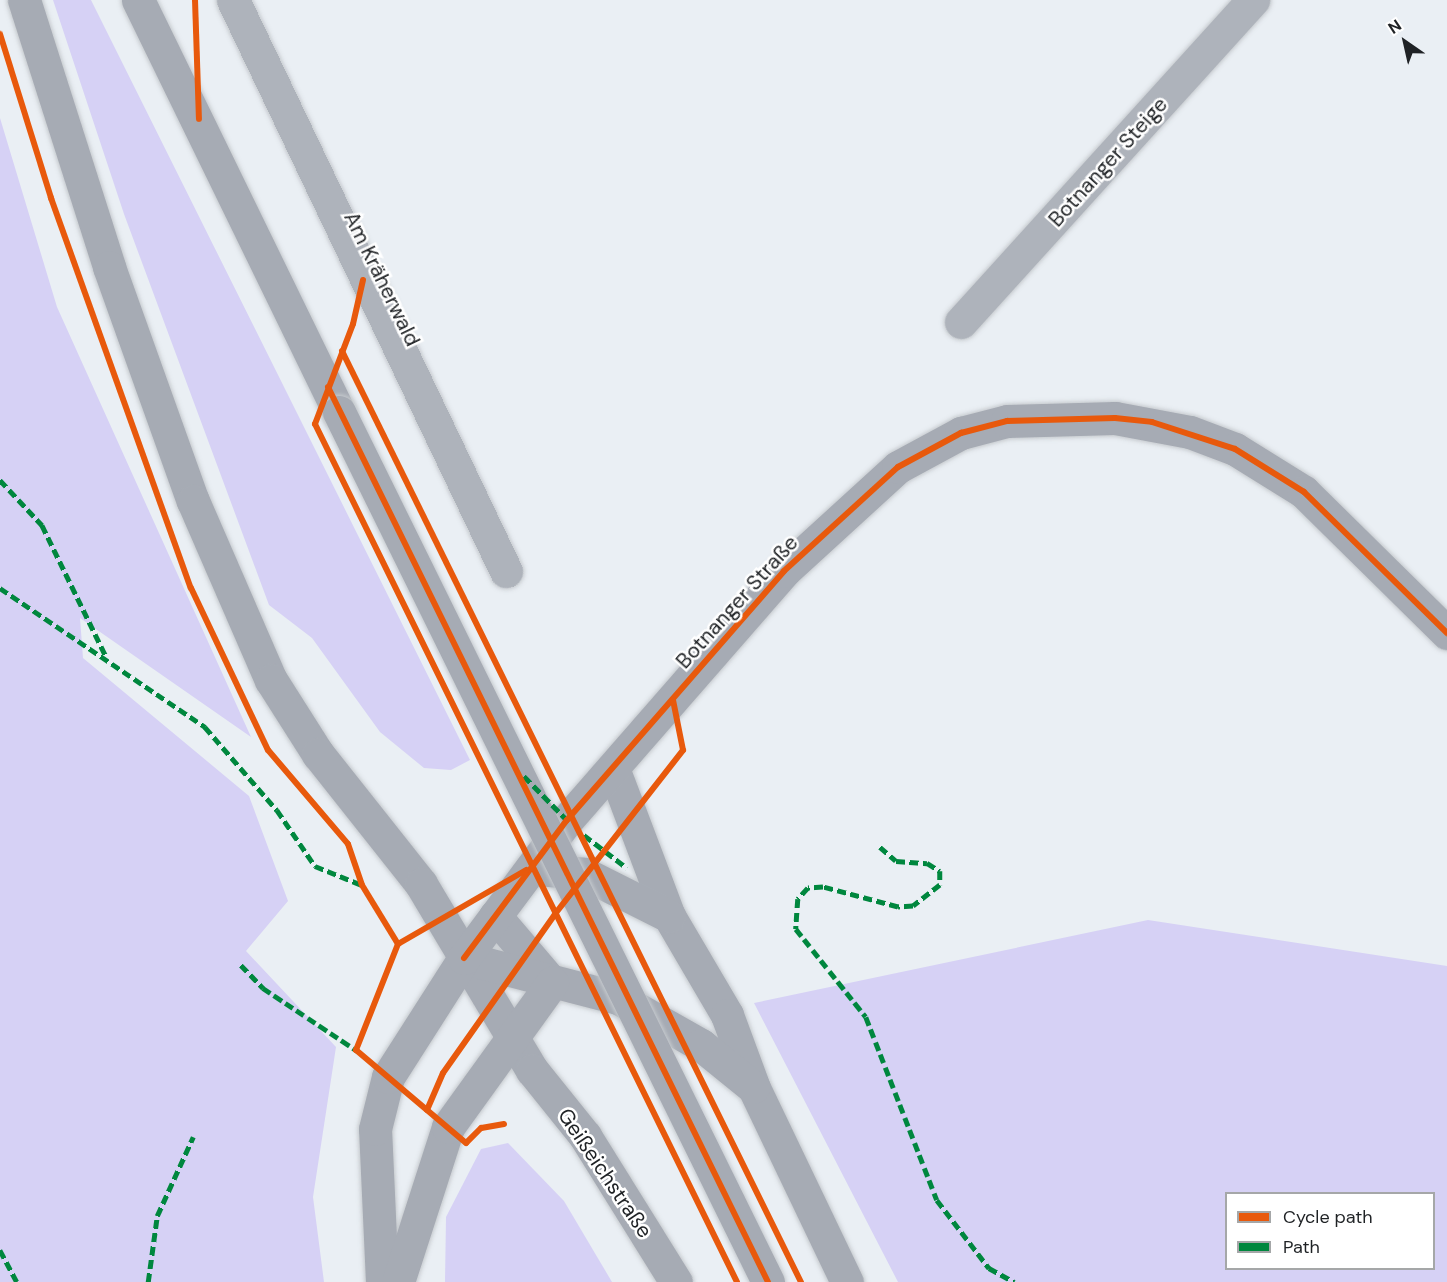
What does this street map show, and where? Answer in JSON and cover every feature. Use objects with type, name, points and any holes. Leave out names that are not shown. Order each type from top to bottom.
[{"type":"main road","name":"Geißeichstraße","points":[[24,0],[109,267],[238,610],[271,680],[318,754],[396,847],[511,1035],[585,1136],[676,1282]]},
{"type":"main road","points":[[138,0],[768,1282]]},
{"type":"main road","name":"Botnanger Straße","points":[[382,1282],[374,1190],[378,1119],[388,1077],[464,958],[531,868],[613,768],[818,535],[898,467],[961,433],[1006,421],[1065,416],[1152,422],[1235,449],[1304,492],[1447,633]]},
{"type":"main road","points":[[613,768],[669,916],[727,1015],[754,1088],[847,1282]]},
{"type":"main road","points":[[531,868],[585,874],[669,916]]},
{"type":"main road","points":[[495,916],[552,983]]},
{"type":"main road","points":[[464,958],[552,983],[578,984],[618,998],[701,1045],[754,1088]]},
{"type":"main road","points":[[398,1282],[448,1127],[511,1035],[552,983]]},
{"type":"street","name":"Am Kräherwald","points":[[233,0],[506,571]]},
{"type":"street","name":"Botnanger Steige","points":[[961,322],[1253,0]]},
{"type":"shaded area","points":[[53,0],[91,0],[470,760],[451,770],[424,768],[380,732],[312,638],[269,605],[124,214]]},
{"type":"shaded area","points":[[0,118],[57,307],[251,737],[80,618],[83,658],[249,796],[288,901],[246,951],[336,1047],[313,1197],[324,1282],[0,1282]]},
{"type":"shaded area","points":[[1148,920],[1447,966],[1447,1282],[898,1282],[754,1003]]},
{"type":"shaded area","points":[[508,1143],[564,1201],[612,1282],[445,1282],[446,1217],[481,1149]]},
{"type":"marked path","points":[[0,480],[42,525],[106,656]]},
{"type":"marked path","points":[[0,588],[205,727],[277,810],[315,866],[362,885]]},
{"type":"marked path","points":[[524,776],[568,821]]},
{"type":"marked path","points":[[584,835],[627,868]]},
{"type":"marked path","points":[[880,847],[896,861],[927,863],[940,871],[940,885],[913,906],[898,907],[823,887],[808,888],[798,899],[796,929],[866,1017],[937,1200],[989,1268],[1014,1282]]},
{"type":"marked path","points":[[241,965],[263,988],[359,1052]]},
{"type":"marked path","points":[[148,1282],[157,1216],[193,1137]]},
{"type":"marked path","points":[[0,1250],[17,1282]]},
{"type":"cycle path","points":[[195,0],[199,119]]},
{"type":"cycle path","points":[[0,34],[51,198],[191,588],[268,750],[348,844],[362,885],[398,944]]},
{"type":"cycle path","points":[[363,280],[353,324],[315,424],[737,1282]]},
{"type":"cycle path","points":[[342,351],[801,1282]]},
{"type":"cycle path","points":[[328,387],[768,1282]]},
{"type":"cycle path","points":[[464,958],[567,820],[784,571],[898,467],[961,433],[1007,421],[1115,418],[1152,422],[1235,449],[1304,492],[1447,633]]},
{"type":"cycle path","points":[[427,1110],[443,1073],[555,914],[683,750],[673,700]]},
{"type":"cycle path","points":[[504,1124],[481,1128],[466,1143],[356,1050],[398,944],[526,870]]}]
